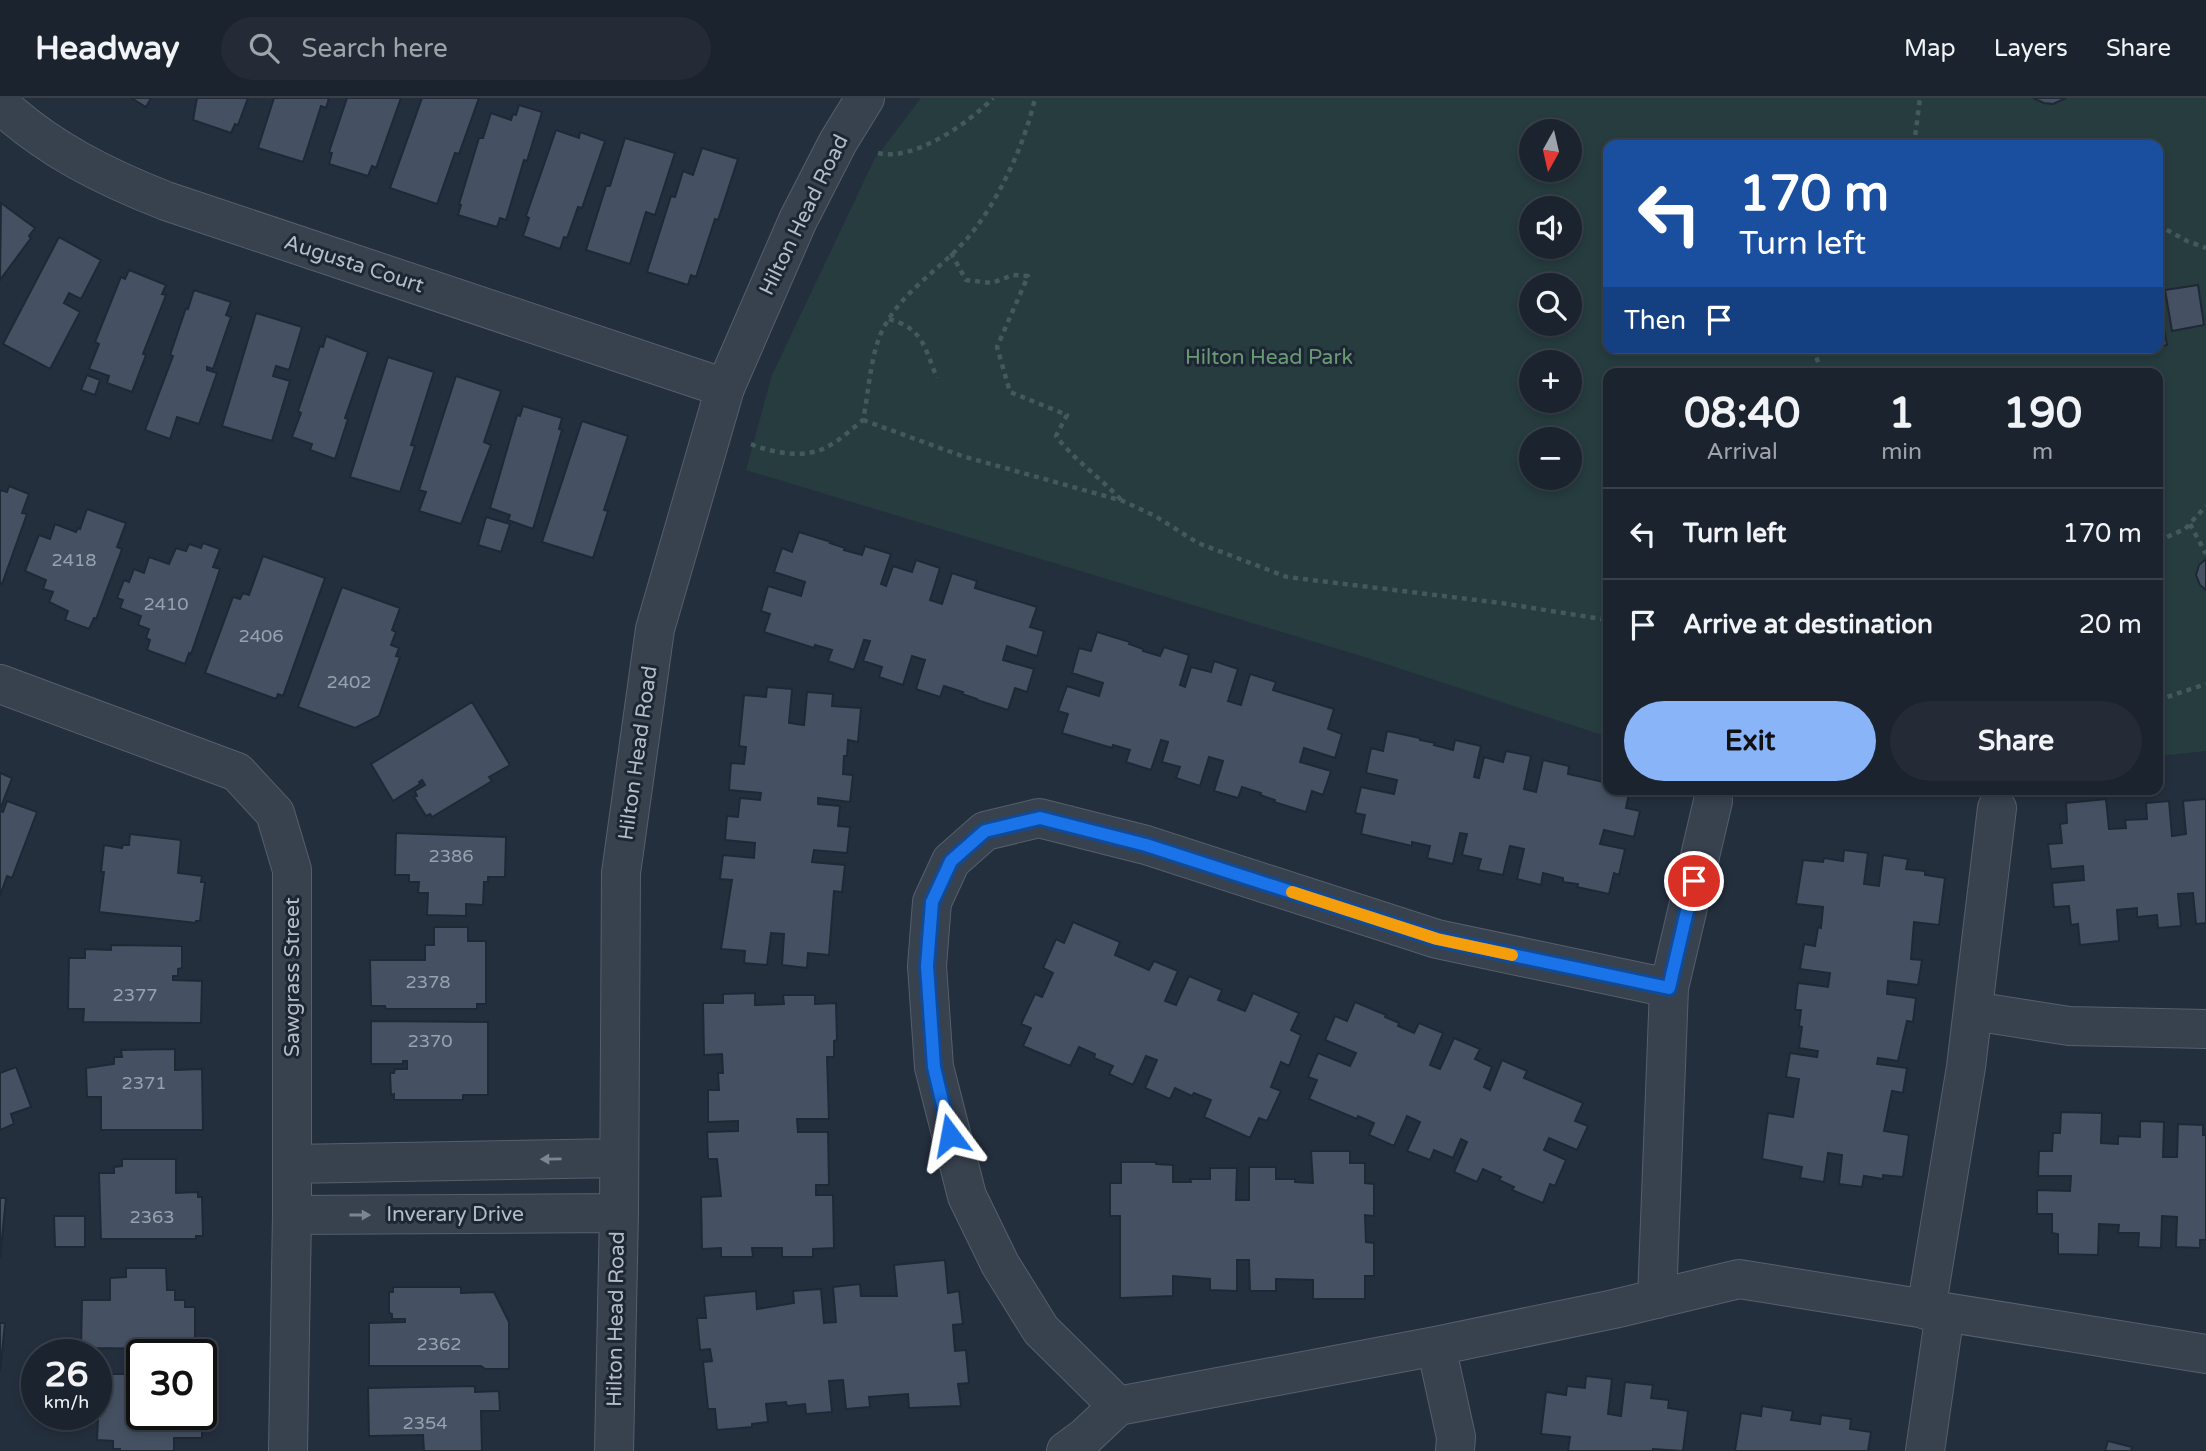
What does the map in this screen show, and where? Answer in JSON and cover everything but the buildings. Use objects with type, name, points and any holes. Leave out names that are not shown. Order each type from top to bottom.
[{"type":"street","name":"Hilton Head Road","points":[[614,1451],[619,1213],[621,873],[655,629],[724,388],[798,220],[864,98]]},
{"type":"street","name":"Augusta Court","points":[[0,104],[17,120],[55,147],[95,171],[141,191],[724,388]]},
{"type":"street","name":"Sawgrass Street","points":[[0,684],[237,772],[275,813],[292,870],[292,1215],[288,1451]]},
{"type":"street","points":[[1657,1299],[1669,988],[1713,800]]},
{"type":"street","points":[[1925,1451],[1935,1311],[1997,808]]},
{"type":"street","points":[[1118,1406],[1041,1331],[1000,1264],[967,1196],[934,1067],[927,966],[932,902],[951,861],[985,831],[1040,818],[1146,845],[1437,939],[1669,988]]},
{"type":"street","points":[[1973,1011],[2070,1026],[2206,1029]]},
{"type":"street","points":[[292,1164],[619,1158]]},
{"type":"street","name":"Inverary Drive","points":[[292,1215],[619,1213]]},
{"type":"street","points":[[1066,1451],[1086,1437],[1118,1406],[1436,1346],[1739,1279],[2206,1354]]},
{"type":"street","points":[[1436,1346],[1456,1437],[1455,1451]]},
{"type":"path","points":[[838,142],[885,155],[905,151],[943,136],[978,115],[993,98]]},
{"type":"path","points":[[713,427],[761,448],[792,455],[826,449],[863,420],[871,370],[881,334],[889,318],[898,304],[965,240],[1001,188],[1030,121],[1035,98]]},
{"type":"path","points":[[1915,140],[1920,98]]},
{"type":"path","points":[[2163,228],[2206,248]]},
{"type":"path","points":[[951,253],[966,279],[992,283],[1013,275],[1028,276],[997,347],[1010,392],[1067,415],[1056,436],[1080,464],[1088,467],[1123,501]]},
{"type":"path","points":[[889,318],[907,324],[920,336],[937,378]]},
{"type":"path","points":[[863,420],[962,456],[1123,501],[1155,516],[1198,543],[1287,577],[1501,603],[1601,620]]},
{"type":"path","points":[[2163,539],[2185,529],[2206,506]]},
{"type":"path","points":[[2190,524],[2206,554]]},
{"type":"path","points":[[2163,698],[2206,684]]},
{"type":"green space","name":"Hilton Head Park","points":[[921,98],[2206,98],[2206,751],[2163,755],[2163,368],[1603,368],[1603,735],[1368,658],[746,470],[772,375],[874,160]]},
{"type":"slow traffic","points":[[1292,892],[1437,939],[1512,955]]},
{"type":"route","points":[[950,1135],[934,1067],[927,966],[932,902],[951,861],[985,831],[1040,818],[1146,845],[1437,939],[1669,988],[1694,881]]}]
